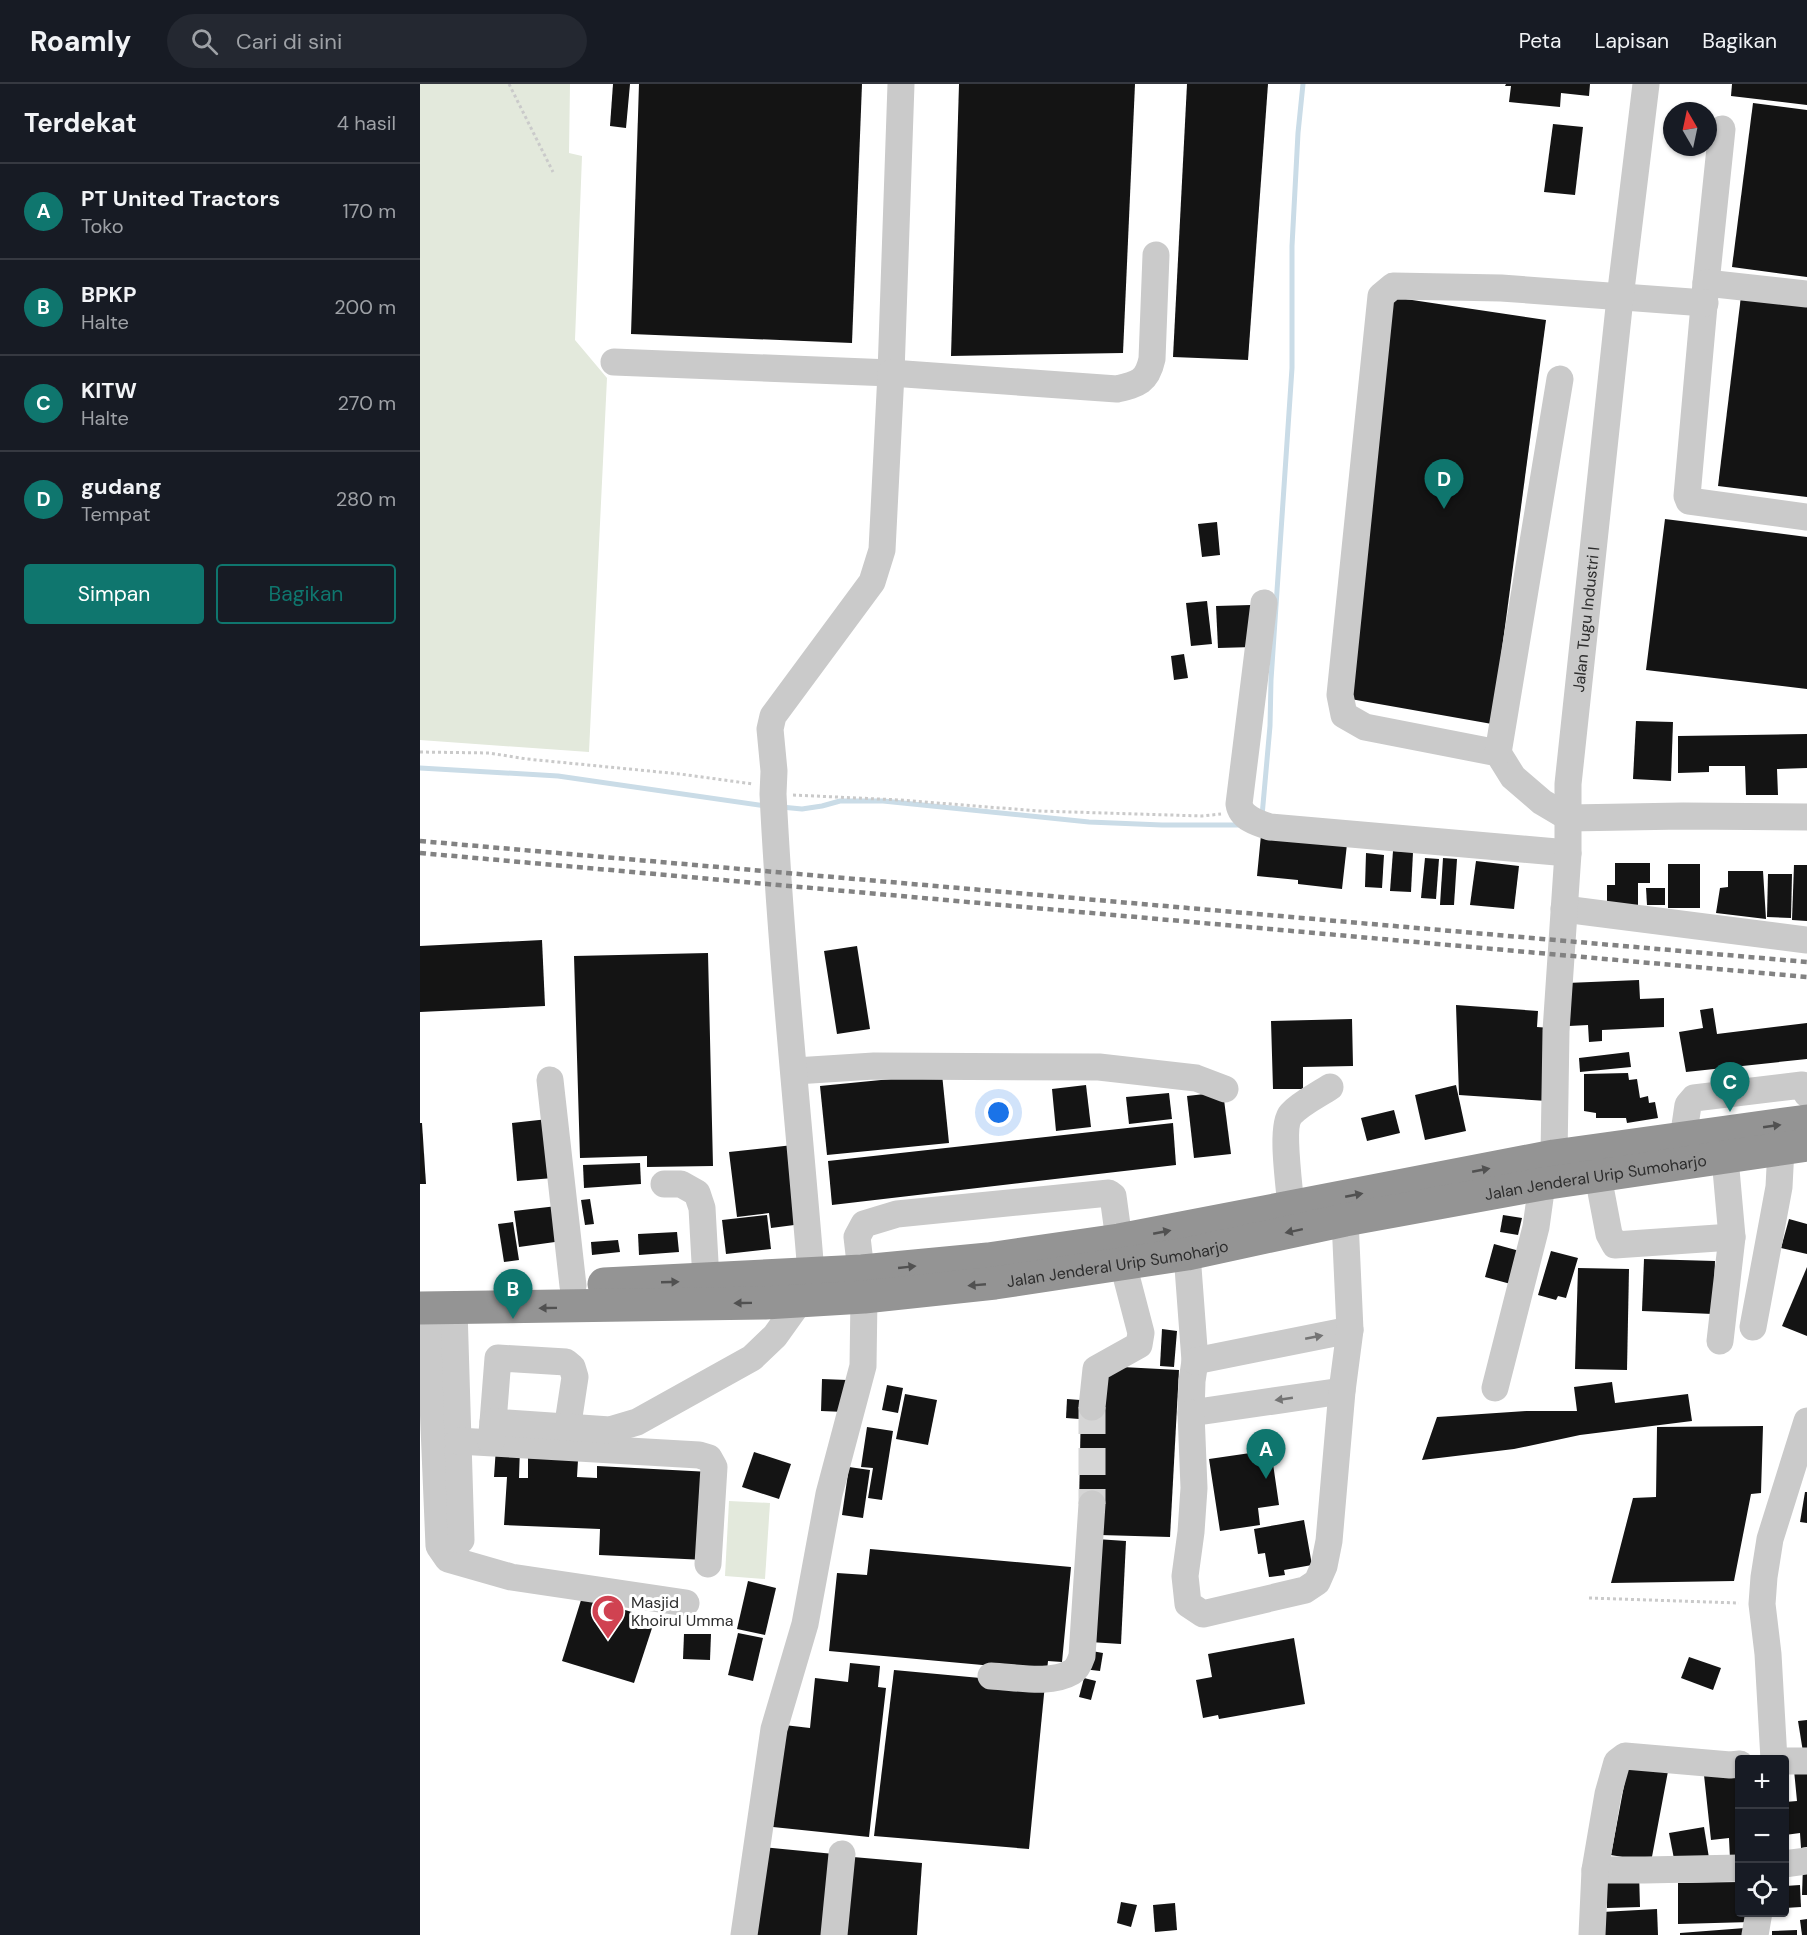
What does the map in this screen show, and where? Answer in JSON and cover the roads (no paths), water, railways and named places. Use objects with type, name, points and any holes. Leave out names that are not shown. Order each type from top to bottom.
[{"type":"highway","name":"Jalan Jenderal Urip Sumoharjo","points":[[431,1303],[631,1306],[805,1287],[863,1284],[988,1259],[1121,1252],[1187,1254],[1345,1220],[1683,1139],[1807,1121]]},
{"type":"highway","name":"Jalan Jenderal Urip Sumoharjo","points":[[1121,1252],[1291,1208],[1548,1170],[1599,1176],[1794,1146]]},
{"type":"highway","name":"Jalan Jenderal Urip Sumoharjo","points":[[431,1303],[573,1286],[706,1280],[805,1287]]},
{"type":"street","points":[[566,1437],[610,1430],[637,1422],[752,1358],[775,1336],[805,1287],[795,1071],[781,934],[770,729],[773,716],[872,582],[882,550],[901,84]]},
{"type":"street","name":"Jalan Tugu Industri I","points":[[1495,1388],[1536,1227],[1548,1170],[1568,853],[1568,784],[1620,298],[1646,84]]},
{"type":"street","points":[[1722,129],[1687,496],[1689,501],[1807,516]]},
{"type":"street","points":[[614,362],[891,373],[1118,389],[1133,386],[1143,380],[1149,371],[1152,360],[1156,255]]},
{"type":"street","points":[[1498,753],[1365,727],[1344,716],[1340,695],[1381,296],[1393,286],[1501,288],[1620,298],[1706,293],[1807,294]]},
{"type":"street","points":[[1560,379],[1498,753],[1513,777],[1542,801],[1569,818],[1807,817]]},
{"type":"street","points":[[1264,603],[1239,804],[1248,817],[1270,827],[1568,853]]},
{"type":"street","points":[[1564,909],[1807,940]]},
{"type":"street","points":[[795,1071],[874,1066],[1099,1067],[1196,1078],[1225,1089]]},
{"type":"street","points":[[550,1080],[573,1286]]},
{"type":"street","points":[[1683,1139],[1688,1105],[1694,1098],[1802,1085],[1807,1094]]},
{"type":"street","points":[[1291,1208],[1286,1143],[1287,1120],[1292,1113],[1330,1087]]},
{"type":"street","points":[[1753,1327],[1779,1187],[1794,1146]]},
{"type":"street","points":[[1720,1341],[1731,1237],[1725,1158]]},
{"type":"street","points":[[1599,1176],[1609,1234],[1615,1245],[1731,1237]]},
{"type":"street","points":[[664,1184],[681,1184],[697,1192],[702,1208],[706,1280]]},
{"type":"street","points":[[744,1935],[774,1729],[806,1624],[829,1494],[863,1366],[863,1284],[857,1237],[864,1224],[897,1214],[1109,1192],[1113,1196],[1121,1252],[1141,1333],[1139,1345],[1096,1369],[1092,1407]]},
{"type":"street","points":[[1187,1254],[1195,1361],[1191,1413],[1194,1488],[1185,1576],[1188,1604],[1203,1614],[1305,1590],[1317,1582],[1324,1566],[1329,1541],[1342,1391],[1350,1330],[1345,1220]]},
{"type":"street","points":[[431,1303],[458,1441],[461,1540]]},
{"type":"street","points":[[431,1303],[438,1546],[448,1559],[511,1577],[686,1603]]},
{"type":"street","points":[[1195,1361],[1350,1330]]},
{"type":"street","points":[[492,1432],[498,1358],[559,1360],[572,1367],[575,1377],[566,1437]]},
{"type":"street","points":[[1191,1413],[1342,1391]]},
{"type":"street","points":[[1774,1755],[1768,1654],[1762,1604],[1764,1577],[1770,1539],[1807,1421]]},
{"type":"street","points":[[458,1441],[492,1432],[566,1437],[709,1458],[714,1467],[708,1564]]},
{"type":"street","points":[[991,1676],[1050,1679],[1074,1671],[1080,1663],[1092,1504]]},
{"type":"street","points":[[1592,1935],[1595,1870],[1608,1794],[1617,1762],[1625,1756],[1735,1764]]},
{"type":"street","points":[[1789,1761],[1807,1761]]},
{"type":"street","points":[[834,1935],[842,1854]]},
{"type":"street","points":[[1789,1863],[1807,1861]]},
{"type":"street","points":[[1595,1870],[1735,1868]]},
{"type":"street","points":[[1755,1935],[1758,1917]]},
{"type":"waterway","points":[[1262,816],[1270,726],[1271,680],[1292,368],[1292,246],[1303,84]]},
{"type":"waterway","points":[[420,768],[558,776],[766,806]]},
{"type":"waterway","points":[[781,807],[802,809],[840,801],[883,801],[1089,822],[1243,825]]},
{"type":"tunnel","points":[[1092,1407],[1092,1504]]},
{"type":"railway","points":[[420,841],[1807,962]]},
{"type":"railway","points":[[420,853],[1807,977]]},
{"type":"place","name":"gudang","points":[[1444,509]]},
{"type":"place","name":"KITW","points":[[1730,1112]]},
{"type":"place","name":"BPKP","points":[[513,1319]]},
{"type":"place","name":"PT United Tractors","points":[[1266,1479]]},
{"type":"place","name":"Masjid Khoirul Umma","points":[[608,1640]]}]
